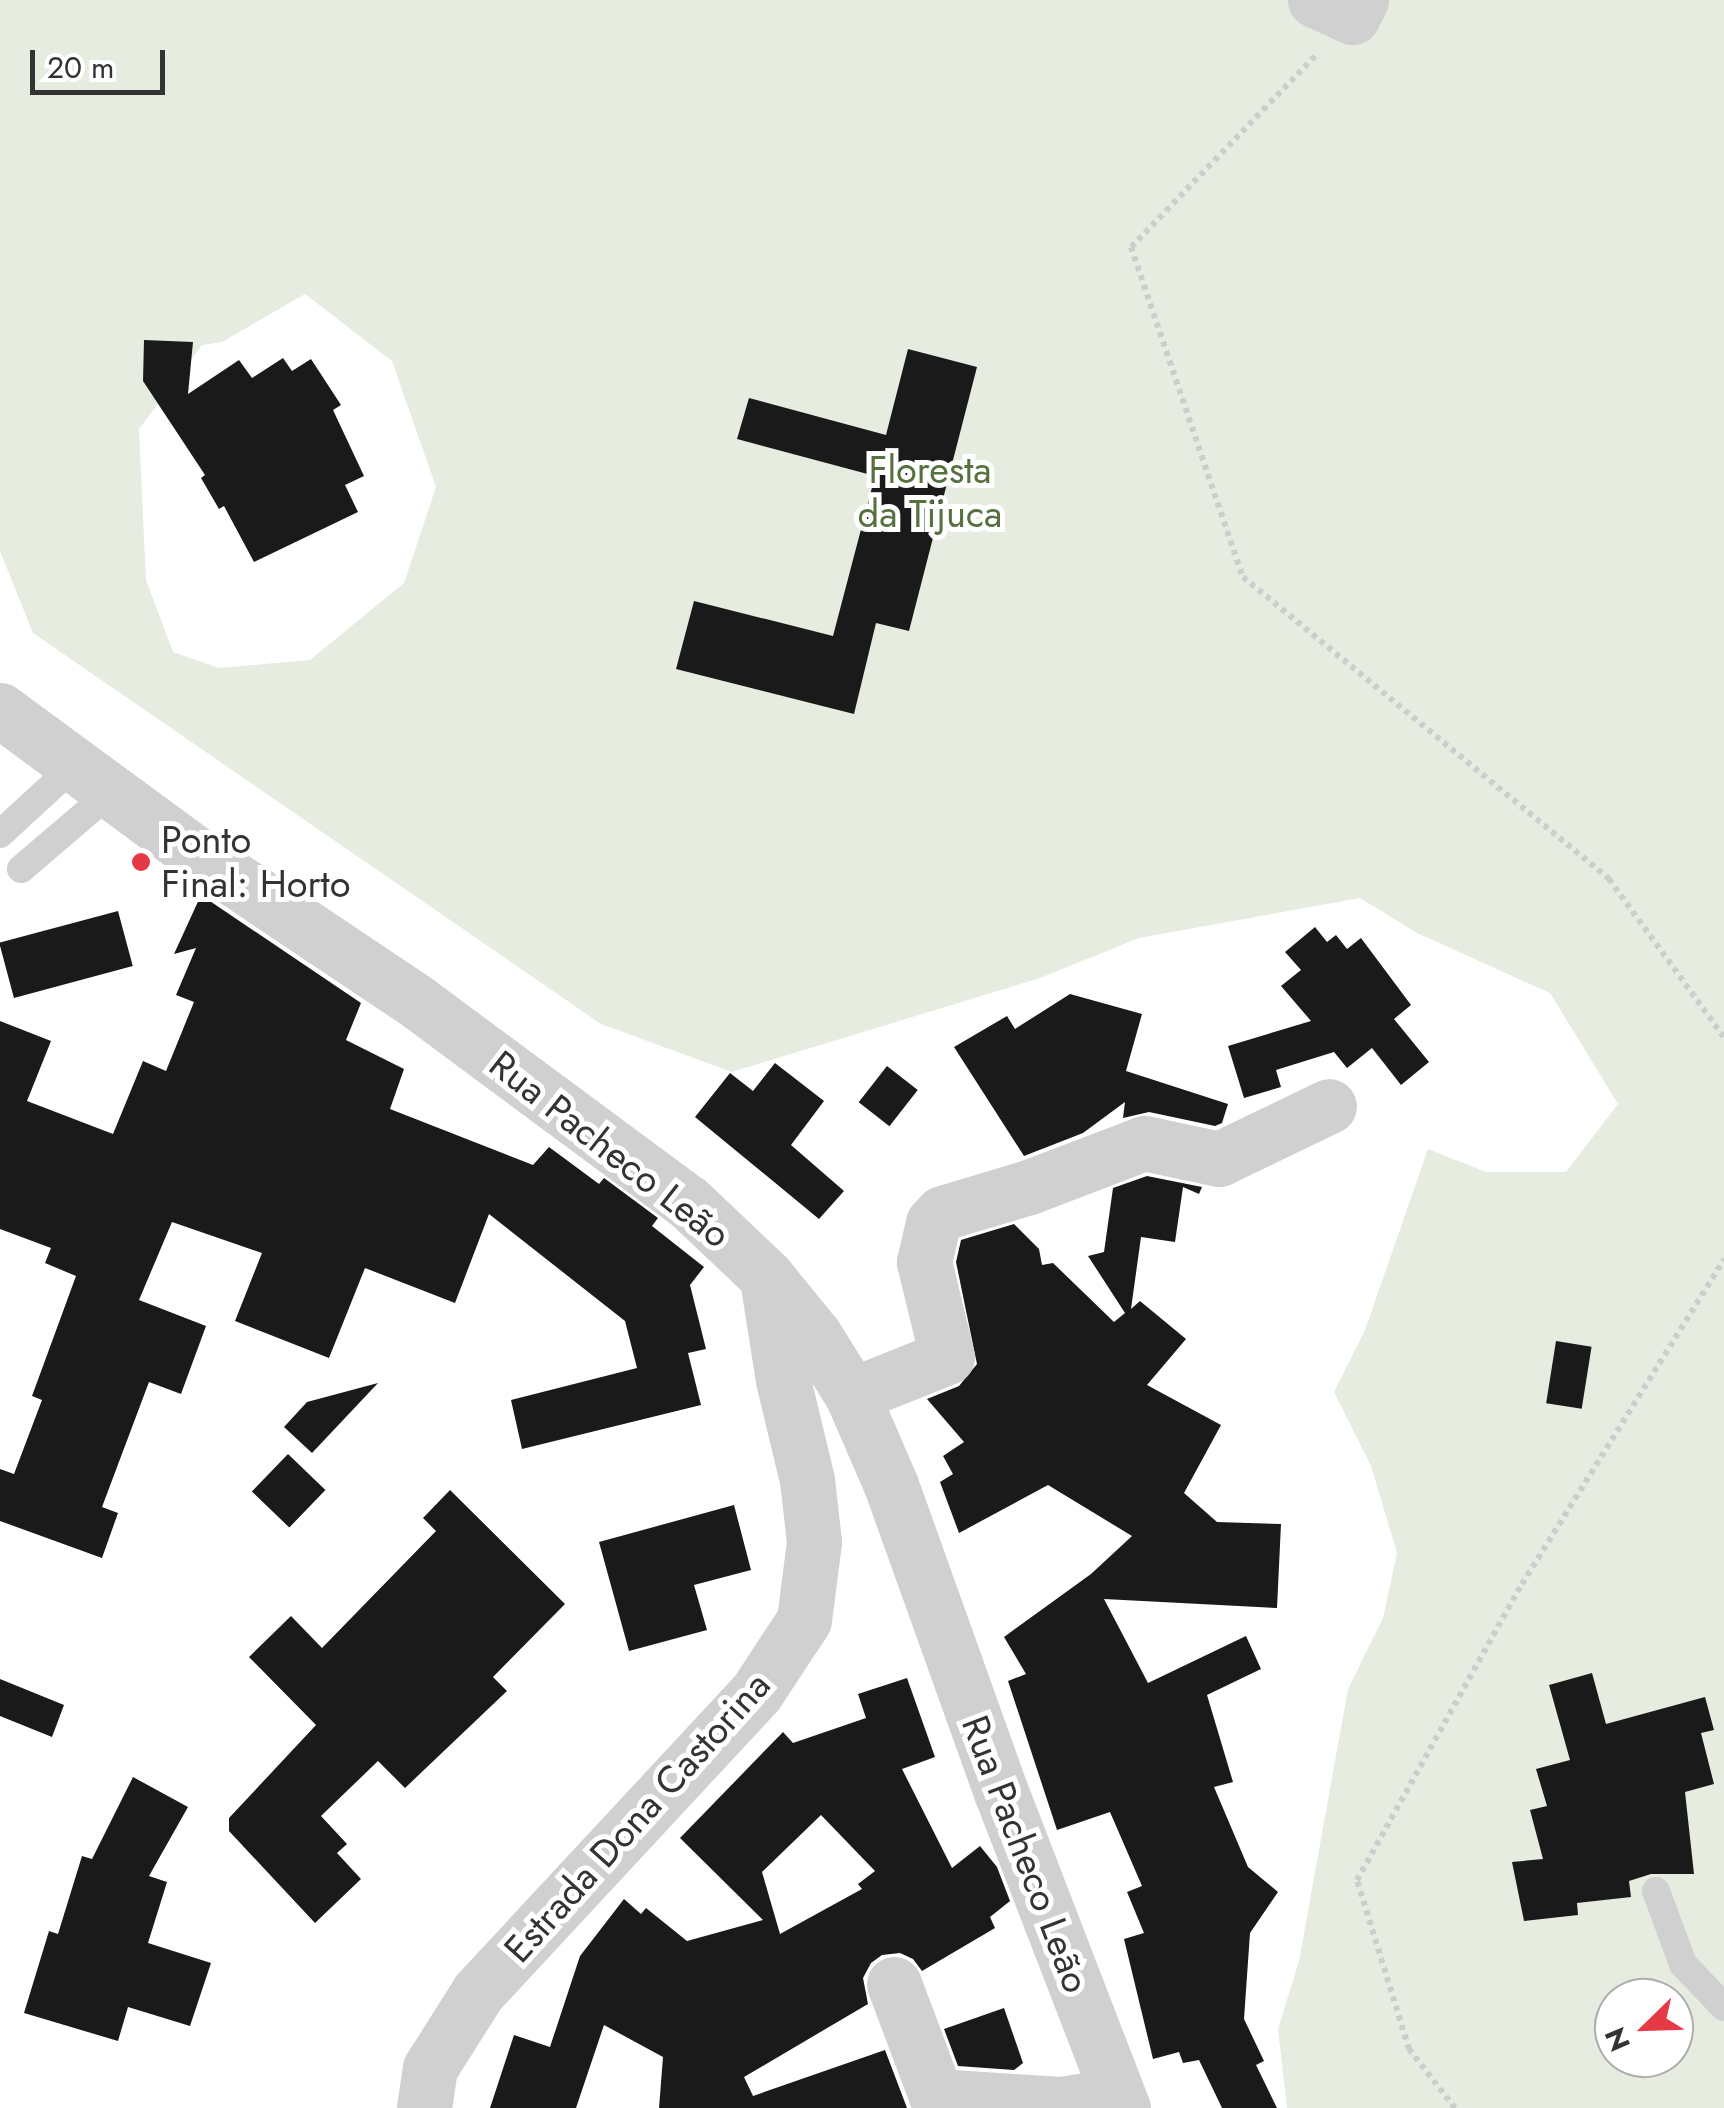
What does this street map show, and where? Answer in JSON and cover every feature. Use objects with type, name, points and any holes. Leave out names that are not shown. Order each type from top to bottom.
[{"type":"street","name":"Rua Pacheco Leão","points":[[0,710],[553,1100],[688,1202],[766,1276],[815,1336],[852,1394],[891,1486],[1000,1792],[1120,2102]]},
{"type":"street","points":[[852,1394],[948,1354],[924,1262],[933,1223],[942,1213],[1029,1188],[1134,1145],[1155,1143],[1220,1160],[1329,1106]]},
{"type":"street","name":"Estrada Dona Castorina","points":[[424,2108],[430,2068],[478,1992],[756,1693],[804,1620],[814,1542],[807,1480],[782,1380],[766,1276]]},
{"type":"street","points":[[894,1984],[937,2102],[1120,2102]]},
{"type":"lane","points":[[0,834],[93,779]]},
{"type":"lane","points":[[21,869],[93,779]]},
{"type":"lane","points":[[1656,1891],[1683,1964],[1724,2007]]},
{"type":"path","points":[[1343,6],[1132,248],[1243,577],[1609,879],[1724,1038]]},
{"type":"path","points":[[1455,2108],[1409,2049],[1357,1880],[1522,1584],[1724,1259]]},
{"type":"green space","name":"Floresta da Tijuca","points":[[0,0],[1724,0],[1724,2108],[1287,2108],[1278,2029],[1299,1961],[1348,1689],[1383,1618],[1397,1553],[1371,1466],[1334,1392],[1365,1330],[1428,1149],[1486,1172],[1566,1172],[1618,1104],[1550,993],[1417,933],[1360,898],[1139,938],[1040,978],[732,1072],[601,1024],[33,633],[0,551]],"holes":[[[305,294],[392,361],[436,487],[404,583],[310,660],[219,668],[173,652],[146,580],[139,429],[202,345],[222,342]]]},
{"type":"building","points":[[144,340],[193,342],[188,394],[239,360],[252,378],[283,358],[292,371],[311,359],[341,405],[333,410],[364,476],[345,485],[358,512],[254,562],[224,506],[219,509],[201,478],[205,475],[143,381]]},
{"type":"building","points":[[908,349],[977,367],[909,631],[876,623],[854,714],[676,669],[694,601],[833,636],[875,476],[737,439],[749,398],[886,435]]},
{"type":"building","points":[[201,895],[361,1003],[346,1040],[404,1069],[390,1109],[533,1165],[549,1147],[599,1184],[604,1178],[658,1218],[652,1226],[704,1267],[690,1285],[706,1349],[688,1353],[701,1405],[522,1449],[511,1400],[637,1368],[625,1321],[489,1214],[455,1303],[365,1268],[329,1358],[235,1321],[262,1253],[172,1222],[139,1300],[206,1326],[181,1394],[149,1382],[102,1507],[118,1513],[102,1558],[0,1521],[0,1469],[14,1474],[42,1400],[32,1396],[76,1276],[45,1263],[51,1248],[0,1229],[0,1021],[51,1041],[27,1101],[113,1134],[143,1061],[166,1071],[194,1002],[176,995],[196,948],[174,954]]},
{"type":"building","points":[[118,911],[133,966],[14,998],[0,943]]},
{"type":"building","points":[[1315,927],[1327,942],[1336,935],[1347,949],[1361,938],[1411,1005],[1394,1019],[1429,1062],[1401,1085],[1372,1048],[1347,1068],[1334,1052],[1276,1070],[1281,1087],[1244,1098],[1228,1046],[1311,1021],[1281,986],[1301,970],[1285,952]]},
{"type":"building","points":[[1070,994],[1142,1014],[1126,1071],[1228,1104],[1222,1123],[1215,1126],[1149,1112],[1123,1118],[1125,1102],[1083,1133],[1024,1156],[954,1047],[1007,1016],[1015,1029]]},
{"type":"building","points":[[775,1063],[824,1101],[791,1145],[844,1191],[819,1219],[695,1117],[730,1073],[753,1091]]},
{"type":"building","points":[[887,1066],[918,1090],[889,1126],[859,1102]]},
{"type":"building","points":[[1147,1176],[1202,1187],[1199,1194],[1183,1187],[1175,1242],[1141,1237],[1131,1309],[1140,1301],[1186,1339],[1147,1385],[1221,1425],[1184,1493],[1217,1522],[1281,1524],[1277,1608],[1104,1599],[1148,1683],[1246,1636],[1261,1669],[1207,1695],[1233,1782],[1214,1787],[1248,1867],[1278,1892],[1250,1933],[1244,2019],[1264,2061],[1256,2065],[1277,2108],[1222,2108],[1199,2060],[1183,2063],[1179,2052],[1153,2059],[1124,1939],[1144,1933],[1127,1892],[1142,1886],[1110,1812],[1057,1830],[1008,1681],[1026,1674],[1004,1637],[1091,1574],[1132,1536],[1048,1485],[959,1533],[940,1482],[953,1474],[943,1456],[964,1442],[927,1399],[959,1386],[977,1364],[956,1262],[961,1240],[1014,1224],[1039,1249],[1042,1265],[1053,1263],[1114,1322],[1125,1313],[1088,1256],[1104,1252],[1113,1188]]},
{"type":"building","points":[[1556,1341],[1592,1347],[1582,1409],[1546,1403]]},
{"type":"building","points":[[378,1383],[312,1453],[284,1427],[307,1402]]},
{"type":"building","points":[[288,1454],[325,1490],[289,1528],[252,1491]]},
{"type":"building","points":[[450,1490],[565,1604],[493,1677],[507,1691],[405,1788],[378,1761],[321,1816],[347,1844],[337,1853],[361,1879],[315,1923],[229,1831],[229,1818],[316,1725],[249,1657],[291,1616],[322,1648],[436,1531],[423,1518]]},
{"type":"building","points":[[734,1505],[751,1570],[694,1585],[707,1630],[629,1651],[599,1542]]},
{"type":"building","points":[[1592,1673],[1606,1724],[1705,1697],[1714,1730],[1701,1733],[1714,1784],[1685,1792],[1694,1874],[1651,1874],[1629,1881],[1631,1897],[1577,1903],[1578,1915],[1524,1921],[1512,1862],[1543,1859],[1530,1810],[1547,1806],[1536,1769],[1570,1760],[1549,1685]]},
{"type":"building","points":[[907,1678],[935,1757],[902,1769],[952,1868],[980,1846],[997,1867],[1010,1901],[990,1917],[995,1928],[922,1971],[913,1959],[900,1953],[882,1955],[871,1963],[863,1978],[868,2004],[744,2077],[753,2096],[885,2050],[907,2108],[659,2108],[663,2057],[604,2025],[576,2108],[490,2108],[514,2035],[550,2047],[580,1956],[624,1899],[641,1914],[646,1908],[687,1941],[763,1920],[680,1838],[783,1732],[793,1743],[866,1718],[858,1694]],"holes":[[[821,1815],[875,1871],[858,1884],[862,1889],[780,1934],[762,1872]]]},
{"type":"building","points":[[0,1679],[64,1705],[52,1737],[0,1716]]},
{"type":"building","points":[[133,1777],[188,1807],[149,1876],[167,1882],[148,1943],[211,1963],[190,2026],[128,2007],[118,2041],[24,2013],[49,1931],[58,1934],[82,1856],[92,1859]]},
{"type":"building","points":[[1004,2008],[1023,2063],[1014,2070],[958,2066],[944,2029]]},
{"type":"place","name":"Ponto Final: Horto","points":[[141,862]]}]
